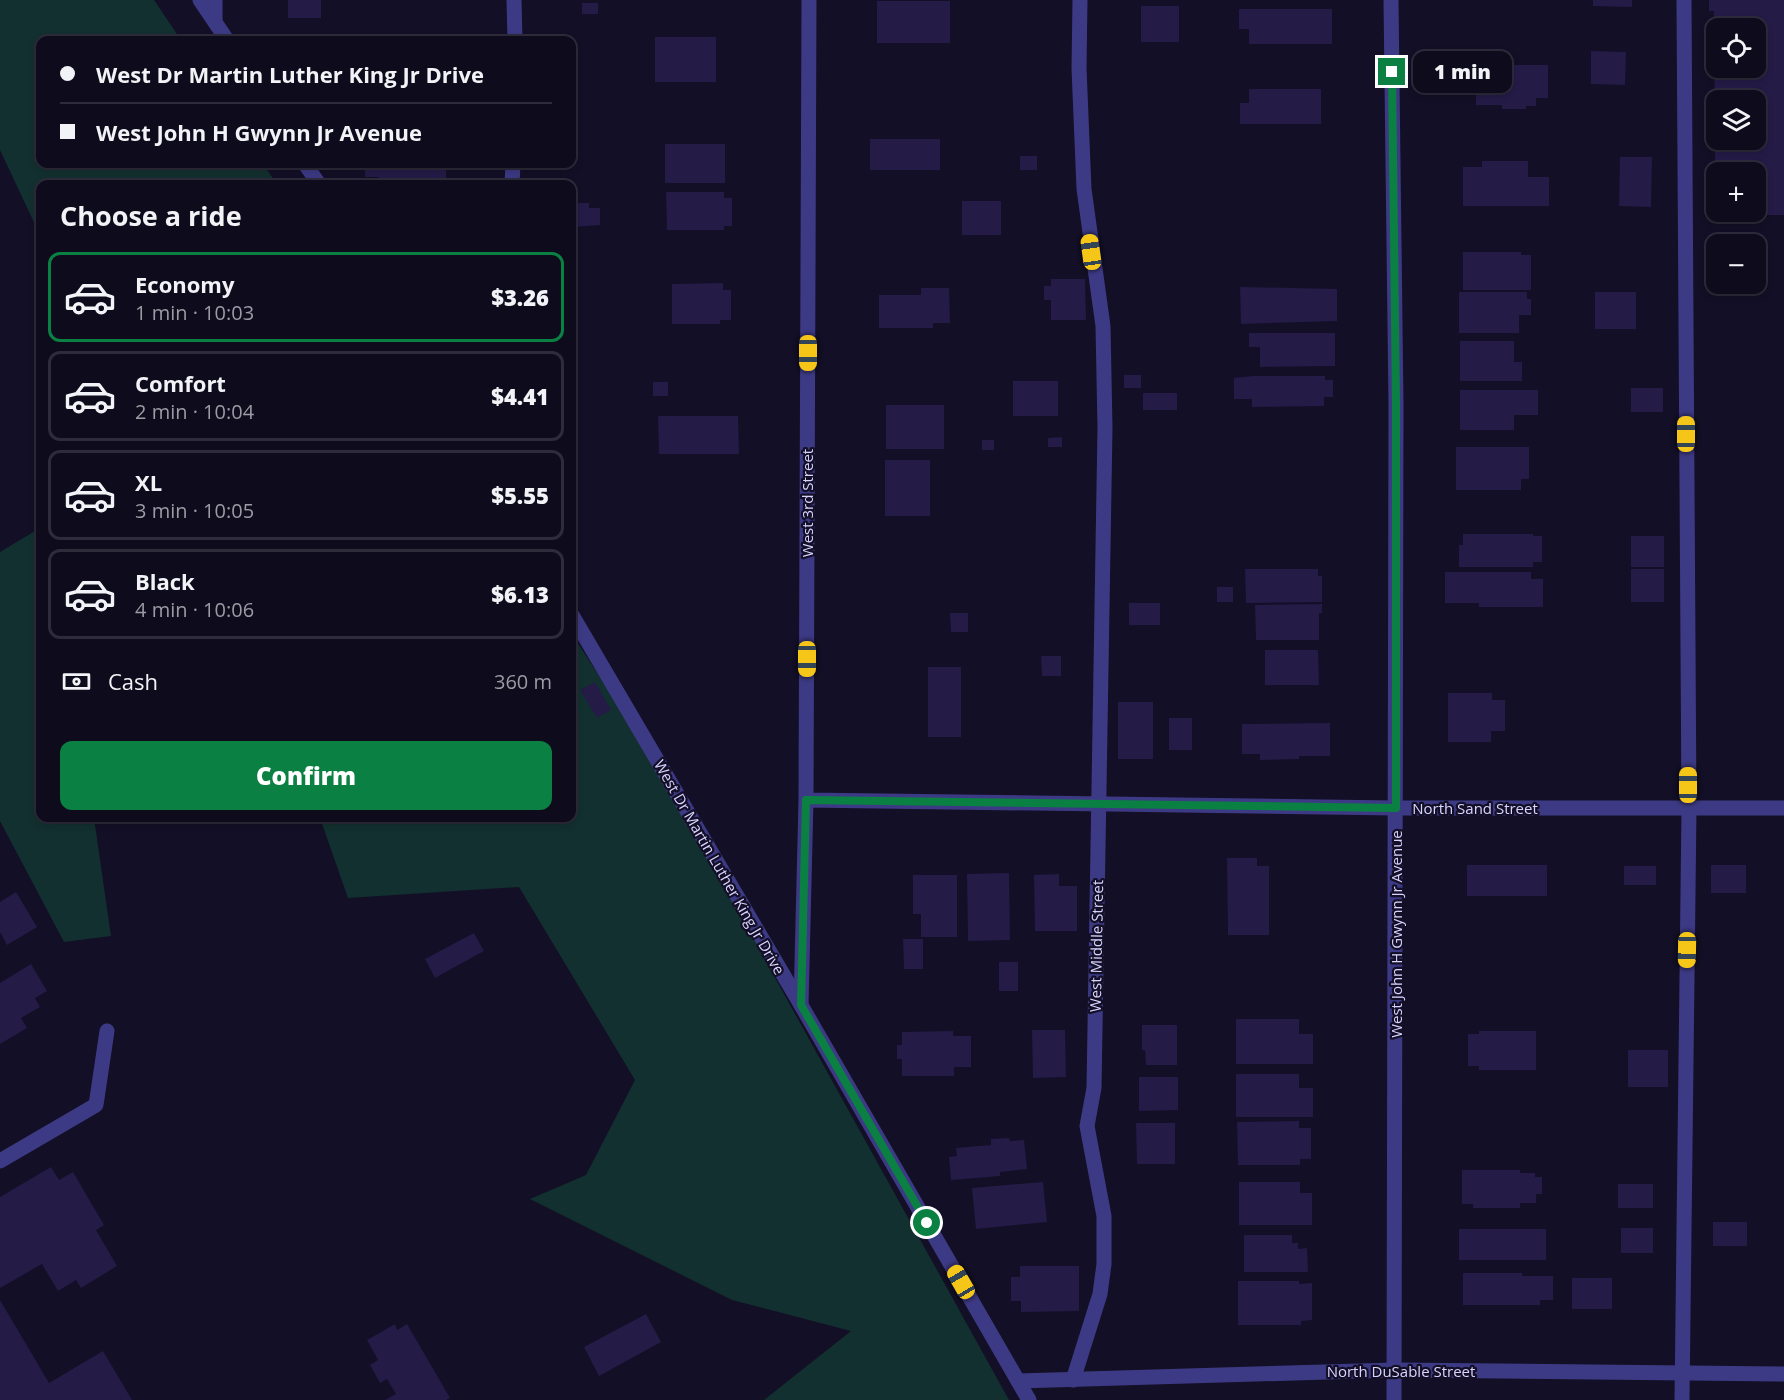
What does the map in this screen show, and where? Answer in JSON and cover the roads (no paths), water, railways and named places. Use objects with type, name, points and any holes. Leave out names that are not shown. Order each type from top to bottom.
[{"type":"street","points":[[200,0],[224,36]]},
{"type":"street","points":[[215,0],[215,21]]},
{"type":"street","points":[[514,0],[514,36]]},
{"type":"street","name":"West 3rd Street","points":[[801,1005],[806,800],[809,0]]},
{"type":"street","name":"West Middle Street","points":[[1073,1380],[1100,1294],[1104,1264],[1104,1216],[1087,1126],[1094,1088],[1105,440],[1104,364],[1103,326],[1084,189],[1079,68],[1080,0]]},
{"type":"street","name":"West John H Gwynn Jr Avenue","points":[[1391,0],[1396,405],[1394,1400]]},
{"type":"street","points":[[1682,1400],[1689,808],[1684,0]]},
{"type":"street","name":"West Dr Martin Luther King Jr Drive","points":[[576,622],[1029,1400]]},
{"type":"street","name":"North Sand Street","points":[[806,800],[1396,808],[1784,808]]},
{"type":"street","points":[[0,1161],[96,1106],[107,1031]]},
{"type":"street","name":"North DuSable Street","points":[[1018,1381],[1394,1370],[1784,1374]]}]
